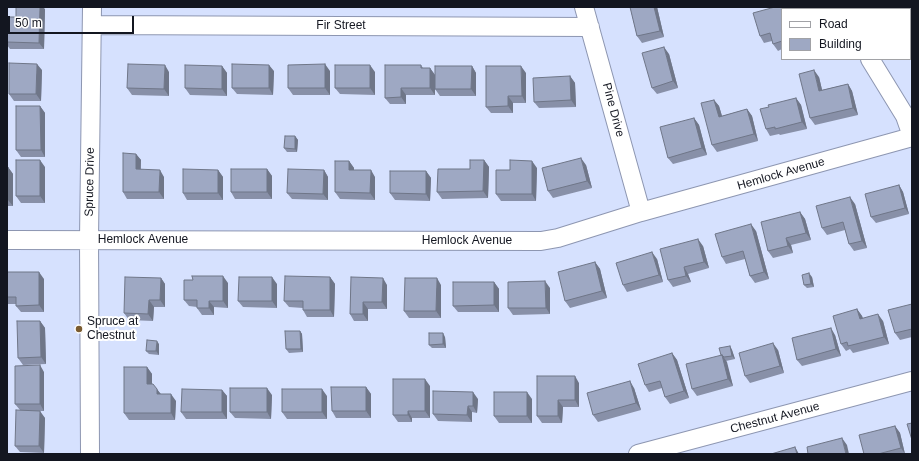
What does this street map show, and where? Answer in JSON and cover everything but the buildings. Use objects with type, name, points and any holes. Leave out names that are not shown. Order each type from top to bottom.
[{"type":"street","name":"Spruce Drive","points":[[90,454],[89,239],[92,7]]},
{"type":"street","name":"Pine Drive","points":[[584,7],[641,212]]},
{"type":"street","name":"Fir Street","points":[[92,25],[590,27]]},
{"type":"street","points":[[871,60],[905,116],[912,137]]},
{"type":"street","name":"Hemlock Avenue","points":[[7,240],[541,241],[558,238],[641,212],[912,137]]},
{"type":"street","name":"Chestnut Avenue","points":[[638,454],[912,381]]},
{"type":"place","name":"Spruce at Chestnut","points":[[79,329]]}]
